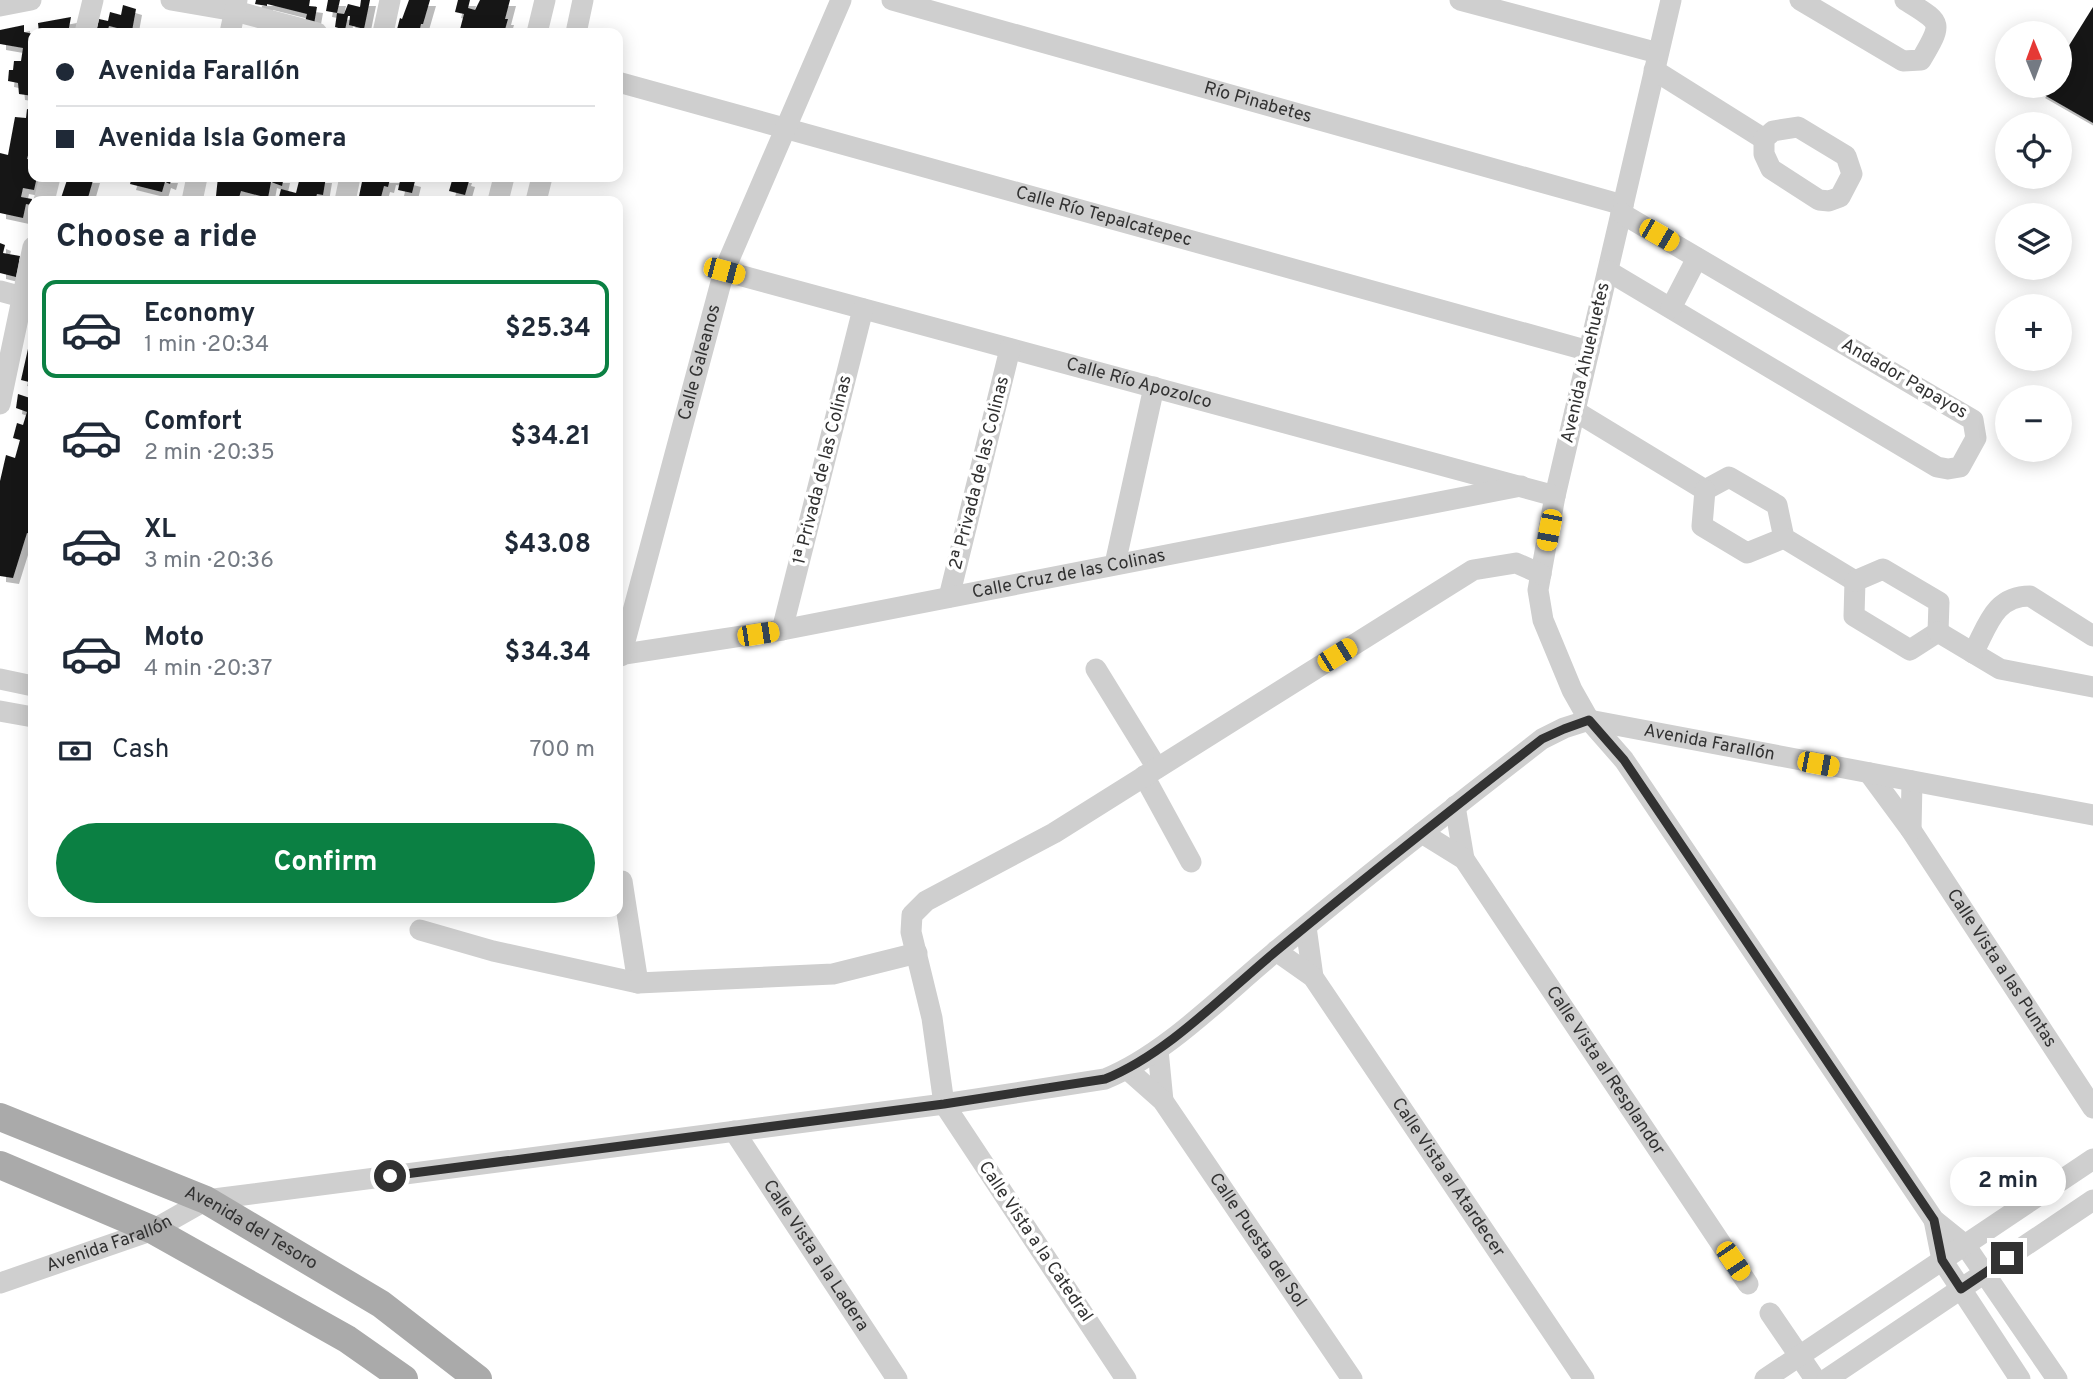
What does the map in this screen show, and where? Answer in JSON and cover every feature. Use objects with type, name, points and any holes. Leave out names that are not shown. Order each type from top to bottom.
[{"type":"main road","name":"Avenida del Tesoro","points":[[0,1117],[205,1200],[381,1304],[478,1379]]},
{"type":"main road","points":[[0,1165],[153,1230],[347,1339],[404,1379]]},
{"type":"street","points":[[0,6],[31,0]]},
{"type":"street","points":[[86,28],[93,0]]},
{"type":"street","points":[[171,0],[236,5],[303,28]]},
{"type":"street","points":[[384,28],[390,0]]},
{"type":"street","points":[[538,28],[545,0]]},
{"type":"street","points":[[577,28],[583,0]]},
{"type":"street","name":"Calle Galeanos","points":[[623,641],[724,271],[841,0]]},
{"type":"street","name":"Río Pinabetes","points":[[892,0],[1622,209]]},
{"type":"street","points":[[1460,0],[1656,62],[1764,138]]},
{"type":"street","name":"Avenida Ahuehuetes","points":[[1671,0],[1555,496],[1538,590],[1543,620],[1572,690],[1589,720],[1624,760],[1934,1220]]},
{"type":"street","points":[[1800,0],[1903,61],[1922,60],[1937,33],[1937,24],[1930,16],[1905,0]]},
{"type":"street","points":[[231,28],[236,5]]},
{"type":"street","name":"Calle Río Tepalcatepec","points":[[623,83],[1589,351]]},
{"type":"street","name":"Andador Papayos","points":[[1608,271],[1937,467],[1960,467],[1976,438],[1973,420],[1697,258],[1622,209]]},
{"type":"street","points":[[1671,308],[1697,258]]},
{"type":"street","name":"Calle Río Apozolco","points":[[724,271],[1555,496]]},
{"type":"street","points":[[0,291],[27,298],[0,404]]},
{"type":"street","name":"1ª Privada de las Colinas","points":[[782,630],[863,309]]},
{"type":"street","name":"2ª Privada de las Colinas","points":[[949,597],[1010,349]]},
{"type":"street","points":[[1115,564],[1154,387]]},
{"type":"street","points":[[1575,411],[1705,490]]},
{"type":"street","points":[[1705,490],[1729,477],[1777,505],[1784,538],[1855,581]]},
{"type":"street","name":"Calle Cruz de las Colinas","points":[[623,655],[782,630],[1521,486]]},
{"type":"street","points":[[1705,490],[1702,526],[1747,553],[1784,538]]},
{"type":"street","points":[[944,1104],[932,1018],[910,923],[912,915],[926,901],[1054,832],[1473,569],[1516,563],[1541,574]]},
{"type":"street","points":[[1855,581],[1883,569],[1939,602],[1938,632]]},
{"type":"street","points":[[1855,581],[1854,617],[1910,650],[1938,632]]},
{"type":"street","points":[[1973,653],[2001,604],[2022,596],[2030,596],[2093,636]]},
{"type":"street","points":[[1938,632],[2000,670],[2093,687]]},
{"type":"street","points":[[1096,669],[1150,772],[1191,862]]},
{"type":"street","points":[[0,679],[28,685]]},
{"type":"street","points":[[0,711],[28,716]]},
{"type":"street","name":"Avenida Farallón","points":[[0,1283],[153,1230],[205,1200],[944,1104],[1105,1079],[1128,1070],[1158,1050],[1455,806],[1542,739],[1589,720],[2093,816]]},
{"type":"street","name":"Calle Vista a las Puntas","points":[[1869,773],[1911,830],[2093,1108]]},
{"type":"street","points":[[1911,830],[1912,781]]},
{"type":"street","name":"Calle Vista al Resplandor","points":[[1455,806],[1464,859],[1748,1284]]},
{"type":"street","name":"Calle Vista al Resplandor","points":[[1422,833],[1464,859]]},
{"type":"street","points":[[623,887],[638,983]]},
{"type":"street","name":"Calle Vista al Atardecer","points":[[1306,927],[1313,977]]},
{"type":"street","points":[[419,930],[493,951],[638,983],[833,974],[917,953]]},
{"type":"street","name":"Calle Vista al Atardecer","points":[[1276,951],[1313,977],[1584,1379]]},
{"type":"street","name":"Calle Puesta del Sol","points":[[1158,1050],[1163,1101]]},
{"type":"street","name":"Calle Puesta del Sol","points":[[1128,1070],[1163,1101],[1352,1379]]},
{"type":"street","name":"Calle Vista a la Catedral","points":[[944,1104],[1126,1379]]},
{"type":"street","name":"Calle Vista a la Ladera","points":[[734,1130],[897,1379]]},
{"type":"street","points":[[1765,1379],[2093,1159]]},
{"type":"street","points":[[1827,1379],[2093,1200]]},
{"type":"street","points":[[1934,1220],[1965,1244],[2057,1379]]},
{"type":"street","points":[[1934,1220],[1942,1260],[2020,1379]]},
{"type":"street","points":[[1770,1313],[1815,1379]]},
{"type":"building","points":[[256,0],[310,0],[309,6],[317,7],[314,24],[305,22],[307,14],[267,4],[255,4]]},
{"type":"building","points":[[328,0],[340,0],[337,13],[326,11]]},
{"type":"building","points":[[361,0],[370,0],[364,28],[349,25],[350,16],[345,28],[335,27],[337,13],[344,14],[348,4],[360,7]]},
{"type":"building","points":[[409,0],[430,0],[420,28],[397,28],[400,18],[402,19]]},
{"type":"building","points":[[458,0],[470,0],[468,8],[475,10],[480,0],[510,0],[505,28],[460,28],[464,14],[455,12]]},
{"type":"building","points":[[123,5],[136,9],[133,28],[97,28],[99,19],[108,21],[110,12],[121,15]]},
{"type":"building","points":[[2093,7],[2093,123],[2049,98],[2072,98],[2072,41]]},
{"type":"building","points":[[71,17],[69,28],[38,28],[38,23]]},
{"type":"building","points":[[24,25],[24,32],[28,33],[28,95],[19,94],[18,83],[8,81],[9,70],[13,70],[14,61],[21,61],[23,48],[0,44],[0,30]]},
{"type":"building","points":[[28,109],[28,182],[36,182],[34,190],[23,188],[21,197],[28,198],[28,204],[23,218],[0,213],[0,153],[8,155],[15,117],[26,118]]},
{"type":"building","points":[[66,182],[93,182],[88,196],[62,196]]},
{"type":"building","points":[[131,182],[165,182],[162,192]]},
{"type":"building","points":[[217,182],[271,182],[268,196],[241,191],[240,196],[216,196]]},
{"type":"building","points":[[299,182],[325,182],[323,195],[279,196],[281,189],[296,193]]},
{"type":"building","points":[[362,182],[389,182],[388,187],[384,186],[381,196],[359,196]]},
{"type":"building","points":[[400,182],[415,182],[412,193],[398,190]]},
{"type":"building","points":[[452,182],[469,182],[465,195],[449,191]]},
{"type":"building","points":[[0,243],[5,245],[3,253],[20,256],[16,277],[0,273]]},
{"type":"building","points":[[28,349],[28,382],[21,380]]},
{"type":"building","points":[[18,394],[28,397],[28,533],[13,578],[0,576],[0,481],[6,455],[15,458],[20,440],[13,438],[17,423],[23,425],[27,412],[16,408]]},
{"type":"route","points":[[390,1176],[944,1104],[1105,1079],[1128,1070],[1158,1050],[1455,806],[1542,739],[1589,720],[1624,760],[1934,1220],[1942,1260],[1961,1289],[2007,1258]]}]
